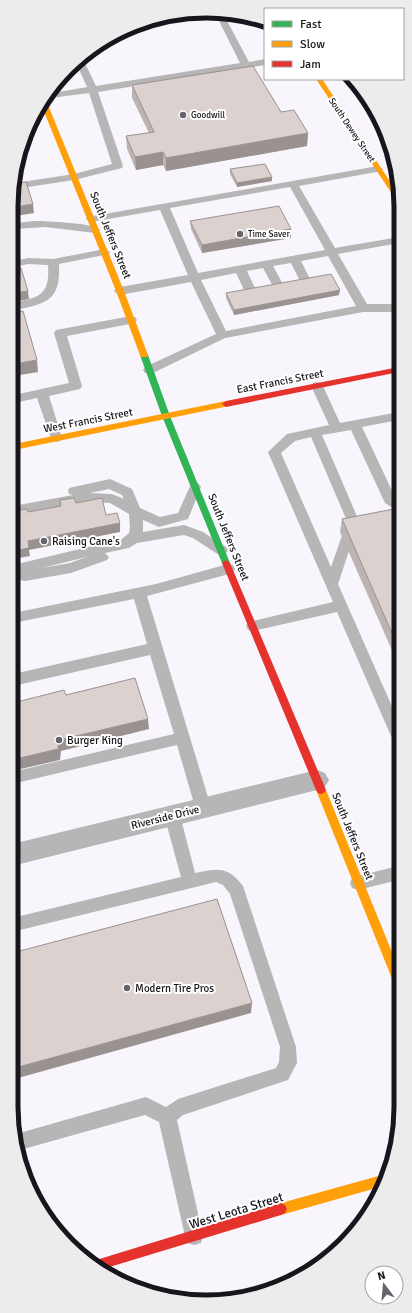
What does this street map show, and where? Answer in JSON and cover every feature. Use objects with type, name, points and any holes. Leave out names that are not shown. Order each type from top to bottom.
[{"type":"main road","name":"South Dewey Street","points":[[320,80],[393,190]]},
{"type":"main road","name":"South Jeffers Street","points":[[46,108],[120,291],[166,416],[228,569],[317,780],[394,971]]},
{"type":"main road","name":"East Francis Street","points":[[166,416],[394,370]]},
{"type":"main road","name":"West Francis Street","points":[[18,446],[166,416]]},
{"type":"main road","name":"West Leota Street","points":[[103,1264],[280,1209],[379,1182]]},
{"type":"street","name":"Riverside Drive","points":[[18,854],[317,780]]},
{"type":"lane","points":[[222,19],[246,65]]},
{"type":"lane","points":[[55,94],[264,62]]},
{"type":"lane","points":[[19,185],[74,177],[118,166],[92,89],[82,65]]},
{"type":"lane","points":[[91,219],[378,169]]},
{"type":"lane","points":[[293,184],[363,308]]},
{"type":"lane","points":[[164,206],[194,278],[222,335]]},
{"type":"lane","points":[[18,226],[58,224],[95,230]]},
{"type":"lane","points":[[120,291],[394,241]]},
{"type":"lane","points":[[18,263],[28,261],[53,262],[104,252]]},
{"type":"lane","points":[[294,259],[305,281]]},
{"type":"lane","points":[[18,305],[37,302],[48,295],[53,284],[53,262]]},
{"type":"lane","points":[[266,264],[278,286]]},
{"type":"lane","points":[[240,269],[251,292]]},
{"type":"lane","points":[[317,304],[324,316]]},
{"type":"lane","points":[[149,370],[222,335],[363,308],[394,308]]},
{"type":"lane","points":[[290,309],[296,321]]},
{"type":"lane","points":[[261,314],[267,327]]},
{"type":"lane","points":[[18,398],[76,386],[60,333],[131,320]]},
{"type":"lane","points":[[317,386],[336,428]]},
{"type":"lane","points":[[42,394],[56,438]]},
{"type":"lane","points":[[394,417],[290,437],[274,452],[394,727]]},
{"type":"lane","points":[[354,424],[390,500],[394,503]]},
{"type":"lane","points":[[315,432],[353,521],[331,585]]},
{"type":"lane","points":[[18,500],[110,484],[127,492],[135,511],[137,533],[133,540],[116,552],[71,568],[18,577]]},
{"type":"lane","points":[[18,510],[88,497],[112,499],[159,522],[183,516],[195,487]]},
{"type":"lane","points":[[18,569],[126,544],[133,540],[184,530],[198,535],[221,550]]},
{"type":"lane","points":[[18,617],[139,593],[228,569]]},
{"type":"lane","points":[[139,593],[203,807]]},
{"type":"lane","points":[[253,626],[340,606]]},
{"type":"lane","points":[[18,679],[156,648]]},
{"type":"lane","points":[[18,777],[183,738]]},
{"type":"lane","points":[[172,815],[190,882]]},
{"type":"lane","points":[[358,883],[394,874]]},
{"type":"lane","points":[[18,924],[216,875],[229,880],[237,891],[288,1047],[288,1063],[282,1074],[178,1108],[167,1117]]},
{"type":"lane","points":[[22,1141],[146,1106],[167,1117],[194,1236]]},
{"type":"building","points":[[253,66],[281,112],[294,110],[308,133],[166,158],[163,152],[135,157],[126,136],[154,132],[132,85]]},
{"type":"building","points":[[265,164],[272,177],[237,183],[230,169]]},
{"type":"building","points":[[26,182],[33,204],[18,206],[20,183]]},
{"type":"building","name":"Time Saver","points":[[279,206],[291,229],[202,245],[190,221]]},
{"type":"building","points":[[18,268],[21,268],[28,291],[18,292]]},
{"type":"building","points":[[331,274],[340,290],[234,310],[226,293]]},
{"type":"building","points":[[23,311],[37,360],[18,363],[18,312]]},
{"type":"building","name":"Raising Cane's","points":[[74,498],[76,503],[102,498],[106,515],[117,513],[120,523],[28,541],[29,548],[18,550],[18,510],[27,509],[28,512],[61,506],[60,500]]},
{"type":"building","points":[[394,509],[394,638],[342,519]]},
{"type":"building","name":"Burger King","points":[[135,678],[148,719],[59,740],[58,749],[18,759],[18,702],[64,690],[66,695]]},
{"type":"building","name":"Modern Tire Pros","points":[[217,899],[252,1003],[18,1067],[18,951]]},
{"type":"traffic: fast","points":[[144,355],[166,416],[226,563]]},
{"type":"traffic: slow","points":[[320,80],[394,192]]},
{"type":"traffic: slow","points":[[46,108],[120,291],[144,355]]},
{"type":"traffic: slow","points":[[18,446],[226,404]]},
{"type":"traffic: slow","points":[[321,790],[394,971]]},
{"type":"traffic: slow","points":[[281,1209],[379,1182]]},
{"type":"traffic: jam","points":[[226,404],[394,370]]},
{"type":"traffic: jam","points":[[226,563],[321,790]]},
{"type":"traffic: jam","points":[[102,1263],[281,1209]]},
{"type":"place","name":"Goodwill","points":[[183,115]]},
{"type":"place","name":"Time Saver","points":[[240,234]]},
{"type":"place","name":"Raising Cane's","points":[[44,541]]},
{"type":"place","name":"Burger King","points":[[59,740]]},
{"type":"place","name":"Modern Tire Pros","points":[[127,988]]}]
